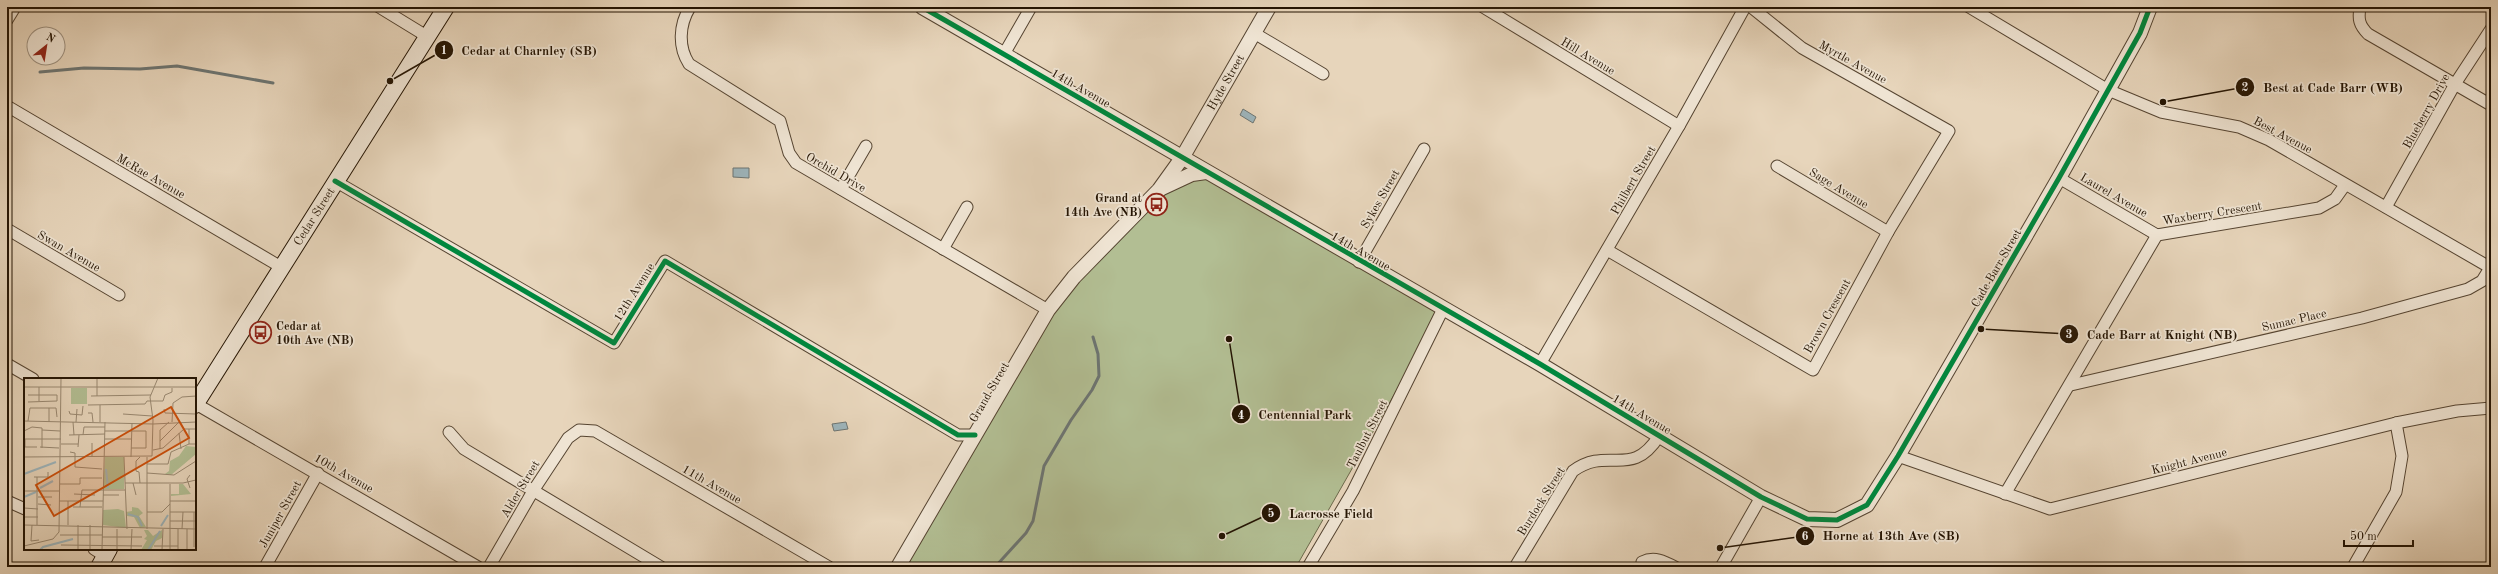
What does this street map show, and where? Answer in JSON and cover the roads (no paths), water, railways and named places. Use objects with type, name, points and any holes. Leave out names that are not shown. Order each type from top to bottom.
[{"type":"main road","name":"Cedar Street","points":[[196,402],[446,7]]},
{"type":"street","points":[[7,20],[15,7]]},
{"type":"street","points":[[379,7],[428,37]]},
{"type":"street","name":"Orchid Drive","points":[[690,7],[682,29],[681,42],[684,55],[689,64],[776,118],[782,125],[792,159],[1048,310]]},
{"type":"street","name":"14th Avenue","points":[[922,7],[1359,262],[1540,364],[1761,497],[1806,518],[1837,520]]},
{"type":"street","points":[[1004,54],[1031,7]]},
{"type":"street","name":"Hyde Street","points":[[1182,158],[1269,7]]},
{"type":"street","name":"Hill Avenue","points":[[1483,7],[1679,126]]},
{"type":"street","name":"Philbert Street","points":[[1540,364],[1679,126],[1745,7]]},
{"type":"street","name":"Myrtle Avenue","points":[[1751,7],[1802,48],[1949,131]]},
{"type":"street","name":"Best Avenue","points":[[1969,7],[2108,90],[2161,112],[2239,127],[2269,140],[2491,268]]},
{"type":"street","name":"Cade Barr Street","points":[[1837,520],[1867,505],[1898,456],[2059,178],[2140,33],[2150,7]]},
{"type":"street","points":[[2360,7],[2358,18],[2361,26],[2368,34],[2491,105]]},
{"type":"street","name":"Blueberry Drive","points":[[2386,207],[2455,84],[2491,29]]},
{"type":"street","points":[[1254,33],[1323,74]]},
{"type":"street","name":"McRae Avenue","points":[[7,106],[281,267]]},
{"type":"street","name":"Brown Crescent","points":[[1607,250],[1813,370],[1888,232],[1949,131]]},
{"type":"street","points":[[841,189],[866,146]]},
{"type":"street","name":"Sykes Street","points":[[1359,262],[1424,149]]},
{"type":"street","name":"Grand Street","points":[[898,567],[1048,310],[1074,277],[1159,190],[1182,158]]},
{"type":"street","name":"Sage Avenue","points":[[1777,166],[1888,232]]},
{"type":"street","points":[[1159,190],[1192,174],[1206,172]]},
{"type":"street","name":"Laurel Avenue","points":[[2059,178],[2157,235]]},
{"type":"street","name":"12th Avenue","points":[[335,181],[614,343],[665,260],[958,435],[975,435]]},
{"type":"street","name":"Waxberry Crescent","points":[[2005,494],[2071,385],[2157,235],[2319,208],[2335,199],[2345,185]]},
{"type":"street","points":[[943,249],[967,208]]},
{"type":"street","name":"Swan Avenue","points":[[7,229],[119,295]]},
{"type":"street","name":"Sumac Place","points":[[2071,385],[2362,318],[2468,289],[2482,281],[2491,268]]},
{"type":"street","name":"Taulbut Street","points":[[1308,567],[1353,491],[1443,309]]},
{"type":"street","points":[[7,364],[31,378]]},
{"type":"street","name":"10th Avenue","points":[[196,405],[318,473],[478,567]]},
{"type":"street","name":"Knight Avenue","points":[[1898,456],[2050,509],[2396,423],[2457,411],[2491,408]]},
{"type":"street","points":[[2353,567],[2396,492],[2402,456],[2396,423]]},
{"type":"street","name":"Alder Street","points":[[489,567],[533,491],[568,438],[579,430]]},
{"type":"street","name":"11th Avenue","points":[[579,430],[596,431],[830,567]]},
{"type":"street","points":[[449,432],[464,449],[661,567]]},
{"type":"street","name":"Burdock Street","points":[[1515,567],[1573,471],[1585,462],[1598,460],[1629,461],[1641,457],[1652,447],[1659,436]]},
{"type":"street","name":"Juniper Street","points":[[265,567],[318,473]]},
{"type":"street","points":[[1721,567],[1761,497]]},
{"type":"street","points":[[7,501],[24,509]]},
{"type":"street","points":[[1642,562],[1648,559],[1658,559],[1675,567]]},
{"type":"water","points":[[1243,109],[1256,117],[1253,123],[1240,115]]},
{"type":"water","points":[[733,168],[749,168],[749,178],[733,177]]},
{"type":"water","points":[[846,422],[848,429],[834,431],[832,424]]},
{"type":"waterway","points":[[40,72],[84,68],[140,69],[177,66],[273,83]]},
{"type":"waterway","points":[[995,567],[1026,533],[1033,521],[1044,466],[1071,420],[1092,390],[1099,376],[1098,354],[1093,337]]},
{"type":"place","name":"Cedar at Charnley (SB)","points":[[390,81]]},
{"type":"place","name":"Best at Cade Barr (WB)","points":[[2163,102]]},
{"type":"place","name":"Grand at 14th Ave (NB)","points":[[1157,205]]},
{"type":"place","name":"Cade Barr at Knight (NB)","points":[[1981,329]]},
{"type":"place","name":"Cedar at 10th Ave (NB)","points":[[261,333]]},
{"type":"place","name":"Centennial Park","points":[[1229,339]]},
{"type":"place","name":"Lacrosse Field","points":[[1222,536]]},
{"type":"place","name":"Horne at 13th Ave (SB)","points":[[1720,548]]}]
